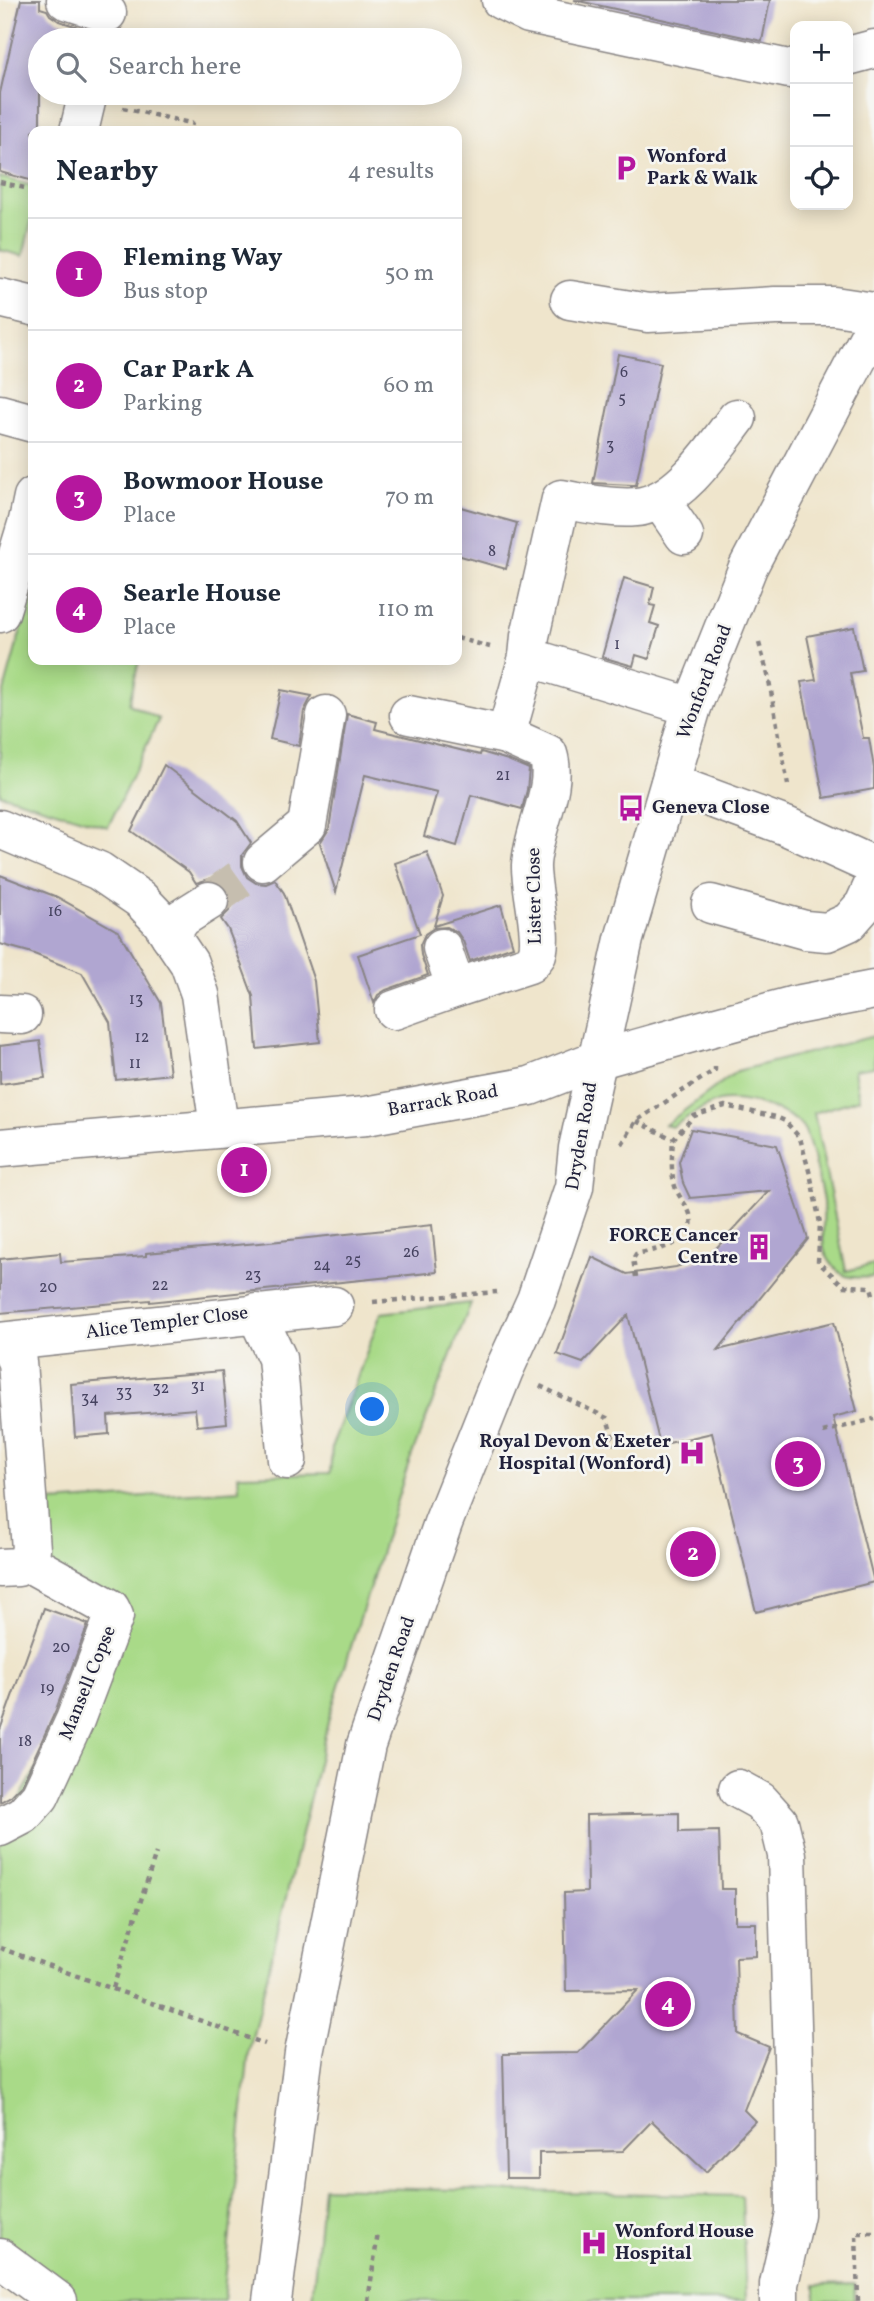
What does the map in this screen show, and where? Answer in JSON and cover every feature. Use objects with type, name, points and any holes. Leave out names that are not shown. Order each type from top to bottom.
[{"type":"street","points":[[66,0],[106,18]]},
{"type":"street","points":[[501,0],[529,14],[790,69]]},
{"type":"street","points":[[853,55],[874,49]]},
{"type":"street","points":[[0,298],[28,305]]},
{"type":"street","points":[[570,300],[648,313],[775,306],[834,306],[874,312]]},
{"type":"street","name":"Wonford Road","points":[[596,1060],[624,939],[692,708],[748,567],[874,327]]},
{"type":"street","points":[[0,414],[28,422]]},
{"type":"street","points":[[410,715],[506,735],[528,657],[530,636],[561,499],[598,505],[642,507],[660,500],[704,462],[737,418]]},
{"type":"street","points":[[660,500],[684,536]]},
{"type":"street","points":[[0,613],[28,521]]},
{"type":"street","points":[[528,657],[692,708]]},
{"type":"street","points":[[263,862],[307,825],[326,715]]},
{"type":"street","name":"Lister Close","points":[[456,988],[529,964],[537,956],[539,939],[534,900],[533,840],[550,791],[552,765],[548,754],[506,735]]},
{"type":"street","points":[[670,783],[786,826],[874,866]]},
{"type":"street","points":[[0,828],[99,871],[140,899],[160,920],[189,963],[200,994],[219,1127]]},
{"type":"street","points":[[711,904],[805,930],[828,932],[849,922],[864,905],[874,883]]},
{"type":"street","points":[[170,934],[182,918],[209,901]]},
{"type":"street","points":[[394,1010],[456,988],[442,948]]},
{"type":"street","name":"Barrack Road","points":[[0,1148],[366,1116],[530,1086],[596,1060],[706,1029],[791,1006],[874,990]]},
{"type":"street","name":"Dryden Road","points":[[272,2301],[304,2053],[366,1745],[443,1523],[504,1370],[536,1300],[574,1187],[578,1148],[596,1060]]},
{"type":"street","name":"Alice Templer Close","points":[[2,1342],[334,1306]]},
{"type":"street","points":[[256,1313],[277,1358],[287,1460]]},
{"type":"street","points":[[2,1342],[17,1362],[31,1549],[14,1565]]},
{"type":"street","name":"Mansell Copse","points":[[0,1827],[23,1815],[40,1796],[75,1720],[114,1616],[110,1608],[14,1565]]},
{"type":"street","points":[[738,1788],[760,1801],[779,1822],[787,1855],[795,2214],[779,2284],[779,2301]]},
{"type":"street","points":[[0,2258],[58,2301]]},
{"type":"path","points":[[84,108],[194,124]]},
{"type":"path","points":[[0,181],[28,189]]},
{"type":"path","points":[[762,648],[789,787]]},
{"type":"path","points":[[615,1155],[636,1121],[715,1070],[706,1029]]},
{"type":"path","points":[[636,1277],[633,1259],[636,1254],[673,1245],[691,1228],[691,1219],[676,1189],[673,1175],[673,1139],[694,1116],[726,1106],[776,1116],[785,1121],[800,1138],[820,1223],[818,1262],[844,1286],[872,1286],[874,1298]]},
{"type":"path","points":[[636,1121],[673,1139]]},
{"type":"path","points":[[334,1306],[505,1292],[536,1300]]},
{"type":"path","points":[[548,1390],[607,1418],[615,1445]]},
{"type":"path","points":[[823,1432],[874,1419]]},
{"type":"path","points":[[113,1988],[156,1853]]},
{"type":"path","points":[[0,1948],[275,2048],[304,2053]]},
{"type":"path","points":[[368,2301],[378,2233]]},
{"type":"path","points":[[858,2301],[856,2233],[874,2233]]},
{"type":"green space","points":[[0,177],[28,185],[28,235],[23,256],[0,250]]},
{"type":"green space","points":[[28,604],[28,665],[138,665],[129,704],[159,719],[108,827],[0,794],[0,706]]},
{"type":"green space","points":[[874,1036],[874,1067],[854,1070],[859,1099],[814,1113],[846,1271],[874,1264],[874,1277],[858,1278],[846,1276],[835,1269],[824,1250],[820,1187],[806,1133],[798,1122],[777,1110],[728,1100],[706,1106],[672,1127],[665,1125],[737,1071]]},
{"type":"green space","points":[[471,1303],[408,1465],[330,1714],[249,2051],[223,2301],[65,2301],[0,2257],[0,1834],[126,1607],[51,1567],[51,1502],[239,1490],[238,1475],[330,1473],[332,1446],[381,1313]]},
{"type":"green space","name":"Wonford House Hospital","points":[[323,2187],[742,2196],[746,2301],[312,2301]]},
{"type":"green space","points":[[854,2284],[855,2301],[815,2301],[815,2285]]},
{"type":"building","points":[[21,0],[40,0],[40,8],[47,10],[50,15],[81,28],[28,28],[28,105],[40,105],[40,126],[28,126],[28,180],[0,172],[0,93]]},
{"type":"building","points":[[574,0],[770,0],[762,41]]},
{"type":"building","points":[[618,354],[661,363],[636,485],[593,483]]},
{"type":"building","points":[[462,507],[517,523],[506,569],[462,556]]},
{"type":"building","points":[[624,578],[654,587],[650,605],[655,606],[650,623],[659,626],[649,659],[636,655],[633,666],[602,657]]},
{"type":"building","points":[[854,627],[863,671],[850,673],[863,738],[869,738],[874,789],[824,798],[801,682],[816,680],[807,636]]},
{"type":"building","points":[[281,690],[312,696],[304,711],[299,746],[270,739]]},
{"type":"building","points":[[347,714],[377,722],[375,729],[480,755],[481,752],[529,769],[522,809],[471,795],[457,846],[424,836],[437,792],[365,775],[336,892],[320,843],[329,829]]},
{"type":"building","points":[[164,765],[237,821],[251,843],[242,855],[242,866],[247,877],[256,883],[266,884],[275,880],[284,893],[314,981],[320,1042],[257,1049],[253,996],[228,929],[221,919],[229,911],[231,901],[228,890],[220,882],[209,879],[196,883],[189,872],[131,831]]},
{"type":"building","points":[[427,852],[443,896],[434,926],[501,905],[513,946],[470,961],[457,932],[447,927],[434,928],[425,934],[420,945],[428,975],[386,990],[378,995],[374,1003],[358,955],[420,934],[395,863]]},
{"type":"building","points":[[0,875],[57,897],[119,932],[161,1003],[170,1074],[116,1080],[110,1022],[82,973],[29,952],[0,944]]},
{"type":"building","points":[[40,1041],[45,1078],[0,1084],[0,1046]]},
{"type":"building","points":[[691,1129],[777,1145],[808,1239],[718,1350],[834,1322],[857,1411],[833,1417],[874,1582],[756,1612],[712,1433],[660,1445],[628,1315],[583,1363],[557,1354],[592,1257],[627,1274],[676,1267],[710,1255],[769,1191],[690,1198],[683,1183],[679,1162]]},
{"type":"building","points":[[432,1225],[437,1272],[150,1302],[0,1313],[0,1259],[60,1253],[61,1262],[146,1256],[146,1253]]},
{"type":"building","points":[[222,1371],[227,1423],[197,1426],[195,1409],[108,1416],[109,1434],[75,1437],[71,1384]]},
{"type":"building","points":[[44,1608],[88,1624],[55,1712],[22,1784],[0,1802],[0,1730]]},
{"type":"building","points":[[679,1813],[679,1832],[719,1831],[721,1889],[735,1889],[735,1923],[756,1923],[756,1956],[736,1957],[738,2034],[769,2047],[744,2110],[755,2121],[706,2172],[652,2121],[623,2151],[539,2153],[539,2178],[506,2178],[503,2054],[578,2053],[638,1990],[566,1991],[564,1893],[587,1892],[586,1815]]},
{"type":"tunnel","points":[[209,901],[263,862]]},
{"type":"place","name":"Wonford Park & Walk","points":[[626,168]]},
{"type":"place","name":"Geneva Close","points":[[631,808]]},
{"type":"place","name":"Fleming Way","points":[[244,1170]]},
{"type":"place","name":"FORCE Cancer Centre","points":[[759,1247]]},
{"type":"place","name":"Royal Devon & Exeter Hospital (Wonford)","points":[[692,1453]]},
{"type":"place","name":"Bowmoor House","points":[[798,1464]]},
{"type":"place","name":"Car Park A","points":[[693,1554]]},
{"type":"place","name":"Searle House","points":[[668,2004]]},
{"type":"place","name":"Wonford House Hospital","points":[[594,2243]]}]
